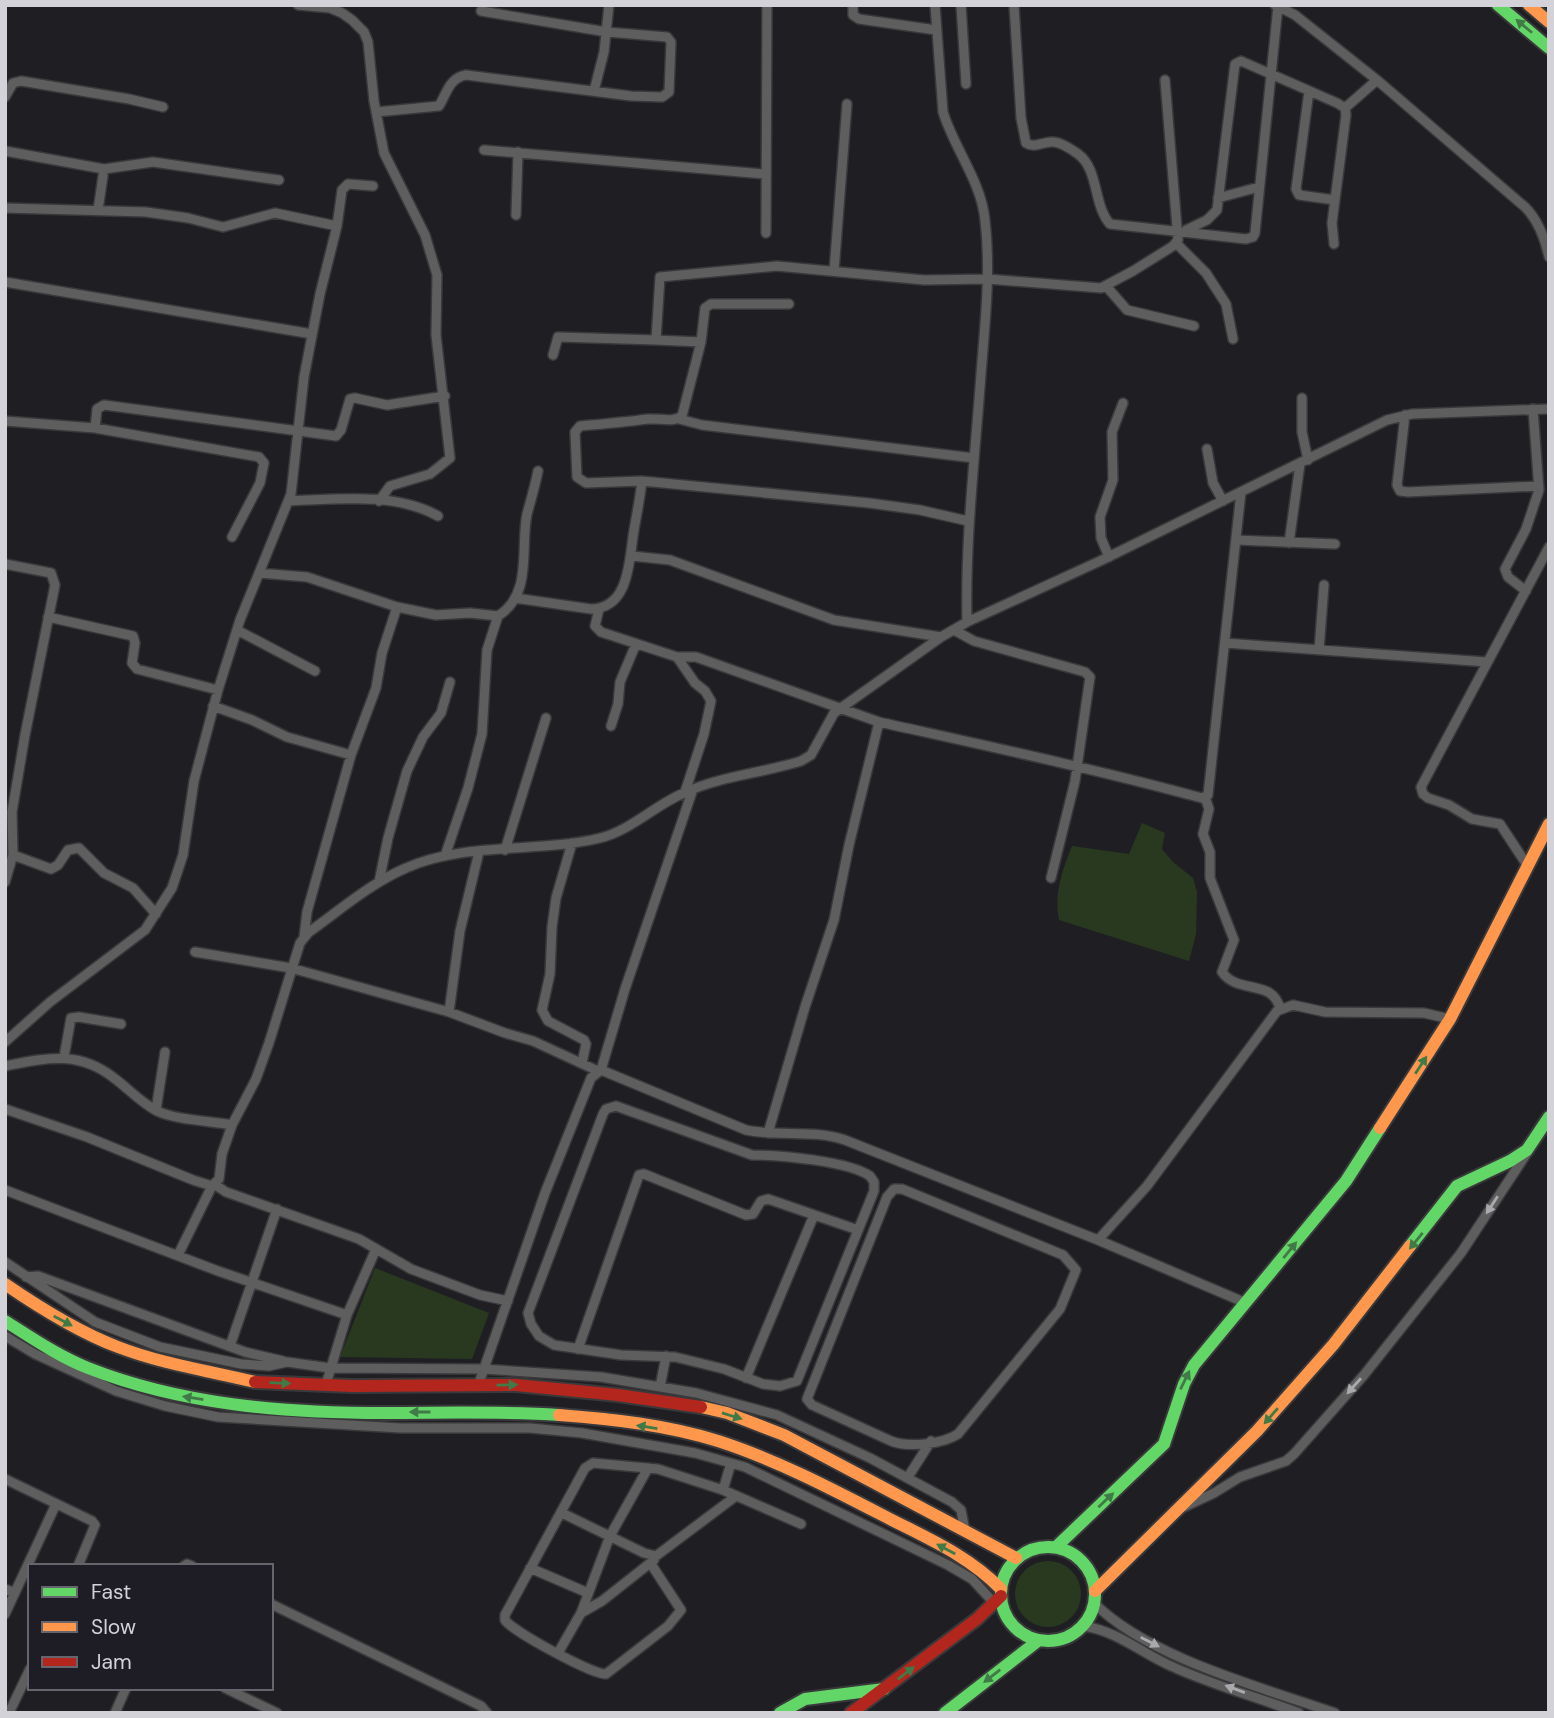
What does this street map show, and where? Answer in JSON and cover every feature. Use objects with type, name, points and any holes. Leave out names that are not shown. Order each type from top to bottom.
[{"type":"main road","points":[[1499,5],[1549,48]]},
{"type":"main road","points":[[1529,5],[1549,22]]},
{"type":"main road","points":[[1056,1547],[1164,1444],[1173,1424],[1184,1379],[1346,1181],[1450,1019],[1549,824]]},
{"type":"main road","points":[[5,1321],[56,1358],[184,1397],[240,1405],[361,1413],[544,1414],[640,1425],[712,1439],[855,1500],[967,1561],[990,1577],[1004,1611],[1020,1632],[1039,1640],[1064,1638],[1083,1626],[1095,1597],[1257,1431],[1333,1345],[1457,1186],[1468,1177],[1500,1166],[1530,1148],[1549,1117]]},
{"type":"main road","points":[[5,1284],[32,1304],[117,1347],[158,1360],[257,1382],[516,1385],[696,1406],[727,1413],[784,1435],[897,1492],[1016,1558]]},
{"type":"main road","points":[[224,1402],[232,1377]]},
{"type":"main road","points":[[851,1713],[978,1619],[998,1596],[1008,1568],[1016,1558],[1028,1551],[1041,1547],[1056,1547],[1072,1553],[1088,1569],[1095,1597]]},
{"type":"main road","points":[[945,1713],[1039,1640]]},
{"type":"main road","points":[[780,1713],[805,1699],[886,1689]]},
{"type":"street","points":[[298,5],[330,8],[342,13],[364,32],[386,159],[425,235],[437,275],[436,335],[451,454],[449,461],[429,474],[390,486],[379,501]]},
{"type":"street","points":[[594,91],[607,32],[609,5]]},
{"type":"street","points":[[765,233],[767,5]]},
{"type":"street","points":[[853,5],[853,15],[859,19],[936,30]]},
{"type":"street","points":[[935,5],[943,112],[981,202],[985,219],[988,279],[968,521],[967,622]]},
{"type":"street","points":[[961,5],[966,84]]},
{"type":"street","points":[[1014,5],[1021,118],[1026,143],[1033,146],[1054,142],[1080,155],[1087,166],[1104,215],[1110,223],[1246,239],[1253,237],[1276,6],[1295,15],[1377,80],[1530,211],[1549,257]]},
{"type":"street","points":[[376,112],[439,106],[449,85],[457,77],[466,75],[651,98],[667,95],[670,88],[670,40],[481,11]]},
{"type":"street","points":[[1181,231],[1212,216],[1217,210],[1235,64],[1241,61],[1345,108]]},
{"type":"street","points":[[656,340],[660,277],[778,266],[924,280],[988,279],[1096,288],[1106,286],[1176,243],[1181,231],[1165,80]]},
{"type":"street","points":[[1345,108],[1377,80]]},
{"type":"street","points":[[5,97],[13,83],[21,81],[163,107]]},
{"type":"street","points":[[1309,91],[1296,189],[1299,195],[1335,200]]},
{"type":"street","points":[[834,271],[847,104]]},
{"type":"street","points":[[1334,244],[1332,222],[1345,108]]},
{"type":"street","points":[[5,150],[104,169],[153,162],[279,180]]},
{"type":"street","points":[[484,150],[764,174]]},
{"type":"street","points":[[516,215],[518,152]]},
{"type":"street","points":[[98,210],[104,169]]},
{"type":"street","points":[[5,1042],[50,1002],[145,930],[172,888],[181,861],[194,781],[213,706],[237,629],[289,501],[299,430],[299,410],[342,190],[345,186],[373,186]]},
{"type":"street","points":[[1218,198],[1259,187]]},
{"type":"street","points":[[5,208],[146,212],[188,218],[223,227],[275,213],[337,226]]},
{"type":"street","points":[[1176,243],[1206,273],[1226,304],[1233,339]]},
{"type":"street","points":[[5,282],[312,334]]},
{"type":"street","points":[[1106,286],[1127,310],[1194,326]]},
{"type":"street","points":[[679,419],[701,342],[704,310],[708,306],[789,304]]},
{"type":"street","points":[[553,355],[558,337],[701,342]]},
{"type":"street","points":[[95,428],[97,409],[104,405],[335,436],[341,430],[348,401],[352,398],[387,405],[445,396]]},
{"type":"street","points":[[1289,543],[1304,462],[1303,398]]},
{"type":"street","points":[[1109,557],[1101,538],[1100,517],[1113,480],[1112,432],[1123,403]]},
{"type":"street","points":[[304,937],[379,882],[405,868],[445,856],[572,844],[606,836],[689,791],[806,758],[811,755],[830,719],[840,708],[954,629],[1109,557],[1387,420],[1405,415],[1549,409]]},
{"type":"street","points":[[1526,591],[1508,577],[1505,569],[1526,529],[1538,495],[1533,410]]},
{"type":"street","points":[[1405,415],[1397,485],[1400,491],[1539,486]]},
{"type":"street","points":[[968,521],[920,510],[869,503],[642,481],[586,483],[577,477],[576,429],[649,419],[679,419],[702,425],[974,458]]},
{"type":"street","points":[[5,421],[95,428],[259,457],[264,468],[260,483],[232,537]]},
{"type":"street","points":[[1207,449],[1213,483],[1223,501]]},
{"type":"street","points":[[259,573],[307,577],[397,607],[436,615],[498,616],[507,610],[521,585],[527,513],[538,471]]},
{"type":"street","points":[[515,598],[599,608],[616,598],[626,580],[632,556],[642,481]]},
{"type":"street","points":[[1205,797],[1209,793],[1241,492]]},
{"type":"street","points":[[289,501],[379,501],[420,506],[438,516]]},
{"type":"street","points":[[1236,540],[1335,544]]},
{"type":"street","points":[[1527,865],[1500,824],[1472,819],[1450,805],[1428,798],[1421,787],[1549,547]]},
{"type":"street","points":[[632,556],[670,560],[720,576],[834,620],[941,637]]},
{"type":"street","points":[[5,564],[51,573],[55,585],[9,812],[13,855],[5,882]]},
{"type":"street","points":[[1319,650],[1324,585]]},
{"type":"street","points":[[178,1255],[220,1174],[222,1154],[232,1125],[265,1055],[291,968],[304,937],[307,912],[351,755],[376,688],[382,653],[397,607]]},
{"type":"street","points":[[599,608],[594,622],[596,629],[677,657],[696,657],[879,722],[1042,757],[1205,797]]},
{"type":"street","points":[[445,856],[468,788],[482,734],[487,650],[498,616]]},
{"type":"street","points":[[48,617],[133,636],[135,643],[132,663],[137,669],[218,691]]},
{"type":"street","points":[[237,629],[315,671]]},
{"type":"street","points":[[954,629],[974,641],[1088,674],[1091,682],[1077,767],[1051,878]]},
{"type":"street","points":[[1225,643],[1487,662]]},
{"type":"street","points":[[611,726],[618,704],[620,682],[636,644]]},
{"type":"street","points":[[478,1386],[545,1193],[591,1078],[600,1071],[689,791],[711,701],[677,657]]},
{"type":"street","points":[[379,882],[396,805],[407,771],[423,737],[441,713],[450,682]]},
{"type":"street","points":[[213,706],[287,737],[351,755]]},
{"type":"street","points":[[505,850],[546,718]]},
{"type":"street","points":[[768,1133],[834,920],[879,722]]},
{"type":"street","points":[[1205,797],[1209,809],[1203,834],[1210,852],[1210,878],[1234,940],[1222,972],[1239,984],[1270,992],[1278,1000],[1280,1009]]},
{"type":"street","points":[[572,844],[556,898],[550,974],[542,1010],[548,1021],[584,1040],[586,1044],[582,1063]]},
{"type":"street","points":[[13,855],[51,869],[58,865],[68,850],[79,848],[104,873],[130,885],[156,914]]},
{"type":"street","points":[[449,1012],[460,932],[479,852]]},
{"type":"street","points":[[195,952],[291,968],[449,1012],[533,1041],[746,1130],[834,1136],[1098,1240],[1246,1303]]},
{"type":"street","points":[[1098,1240],[1147,1186],[1280,1009],[1293,1005],[1325,1012],[1424,1013],[1450,1019]]},
{"type":"street","points":[[64,1057],[71,1018],[75,1016],[121,1024]]},
{"type":"street","points":[[156,1110],[165,1052]]},
{"type":"street","points":[[5,1066],[64,1057],[83,1061],[112,1076],[156,1110],[232,1125]]},
{"type":"street","points":[[611,1107],[622,1107],[752,1155],[775,1155],[832,1163],[866,1173],[874,1182],[874,1191],[797,1381],[780,1386],[763,1384],[724,1369],[666,1356],[621,1355],[578,1349],[554,1345],[544,1340],[531,1324],[528,1313],[603,1114],[611,1107]]},
{"type":"street","points":[[5,1109],[87,1137],[193,1180],[359,1238],[411,1269],[480,1295],[508,1301]]},
{"type":"street","points":[[1179,1509],[1240,1477],[1286,1461],[1294,1454],[1364,1375],[1461,1254],[1530,1148]]},
{"type":"street","points":[[578,1349],[639,1175],[644,1174],[746,1215],[753,1214],[761,1201],[768,1199],[858,1230]]},
{"type":"street","points":[[908,1477],[931,1441],[958,1434],[1060,1309],[1076,1270],[1063,1255],[998,1226],[898,1188],[889,1192],[807,1399],[812,1405],[901,1445],[914,1446],[931,1441]]},
{"type":"street","points":[[5,1190],[347,1315]]},
{"type":"street","points":[[230,1346],[277,1209]]},
{"type":"street","points":[[746,1378],[814,1215]]},
{"type":"street","points":[[326,1384],[347,1315],[376,1249]]},
{"type":"street","points":[[5,1262],[102,1325],[160,1347],[241,1364],[269,1366],[287,1362]]},
{"type":"street","points":[[26,1277],[38,1276],[244,1352],[287,1362],[330,1368],[484,1369],[601,1377],[766,1410],[908,1477],[957,1505],[963,1515],[965,1531]]},
{"type":"street","points":[[5,1336],[56,1358],[116,1391],[218,1417],[400,1428],[543,1429],[644,1443],[731,1463],[967,1576],[998,1596]]},
{"type":"street","points":[[232,1377],[241,1364],[244,1352]]},
{"type":"street","points":[[660,1387],[666,1356]]},
{"type":"street","points":[[562,1513],[654,1560],[680,1606],[680,1613],[673,1622],[606,1674],[596,1673],[558,1653],[511,1627],[505,1620],[585,1468],[600,1462],[648,1468],[723,1490],[802,1524]]},
{"type":"street","points":[[723,1490],[731,1463]]},
{"type":"street","points":[[558,1653],[581,1613],[610,1536],[648,1468]]},
{"type":"street","points":[[5,1479],[92,1521],[95,1525],[93,1535],[79,1564]]},
{"type":"street","points":[[581,1613],[602,1601],[736,1496]]},
{"type":"street","points":[[846,1516],[855,1500]]},
{"type":"street","points":[[28,1564],[56,1504]]},
{"type":"street","points":[[5,1615],[28,1565]]},
{"type":"street","points":[[530,1568],[588,1593]]},
{"type":"street","points":[[5,1589],[15,1593]]},
{"type":"street","points":[[1095,1597],[1110,1619],[1194,1663],[1335,1713]]},
{"type":"street","points":[[273,1605],[481,1706],[487,1713]]},
{"type":"street","points":[[1083,1626],[1109,1634],[1171,1666],[1299,1713]]},
{"type":"street","points":[[9,1713],[28,1673]]},
{"type":"street","points":[[115,1713],[125,1690]]},
{"type":"street","points":[[229,1690],[277,1713]]},
{"type":"green space","points":[[1142,823],[1165,833],[1162,849],[1193,878],[1197,892],[1196,934],[1189,961],[1059,920],[1058,891],[1072,846],[1129,854]]},
{"type":"green space","points":[[375,1268],[489,1313],[472,1359],[340,1357]]},
{"type":"green space","points":[[1041,1561],[1055,1561],[1067,1566],[1076,1575],[1081,1594],[1079,1607],[1072,1618],[1055,1627],[1041,1627],[1029,1622],[1020,1613],[1015,1601],[1015,1587],[1020,1575],[1029,1566]]},
{"type":"traffic: fast","points":[[1498,5],[1549,48]]},
{"type":"traffic: fast","points":[[1410,1246],[1457,1186],[1527,1150],[1549,1117]]},
{"type":"traffic: fast","points":[[1056,1547],[1164,1444],[1184,1384],[1194,1365],[1346,1181],[1380,1128]]},
{"type":"traffic: fast","points":[[5,1321],[88,1368],[160,1391],[197,1398],[272,1409],[310,1411],[559,1415]]},
{"type":"traffic: fast","points":[[1048,1547],[1066,1551],[1081,1561],[1091,1576],[1095,1594],[1091,1612],[1081,1627],[1066,1637],[1048,1641],[1030,1637],[1015,1627],[1005,1612],[1001,1594],[1005,1576],[1015,1561],[1030,1551],[1048,1547]]},
{"type":"traffic: fast","points":[[945,1713],[1039,1640]]},
{"type":"traffic: fast","points":[[780,1713],[805,1699],[884,1689]]},
{"type":"traffic: slow","points":[[1529,5],[1549,22]]},
{"type":"traffic: slow","points":[[1380,1128],[1450,1019],[1549,824]]},
{"type":"traffic: slow","points":[[1095,1591],[1257,1431],[1333,1345],[1410,1246]]},
{"type":"traffic: slow","points":[[5,1284],[60,1319],[118,1347],[169,1363],[255,1382]]},
{"type":"traffic: slow","points":[[701,1407],[727,1413],[784,1435],[1016,1558]]},
{"type":"traffic: slow","points":[[559,1415],[679,1431],[718,1441],[762,1457],[826,1486],[948,1549],[976,1567],[1001,1589]]},
{"type":"traffic: jam","points":[[255,1382],[352,1386],[516,1385],[618,1395],[701,1407]]},
{"type":"traffic: jam","points":[[851,1713],[977,1619],[1001,1596]]}]
